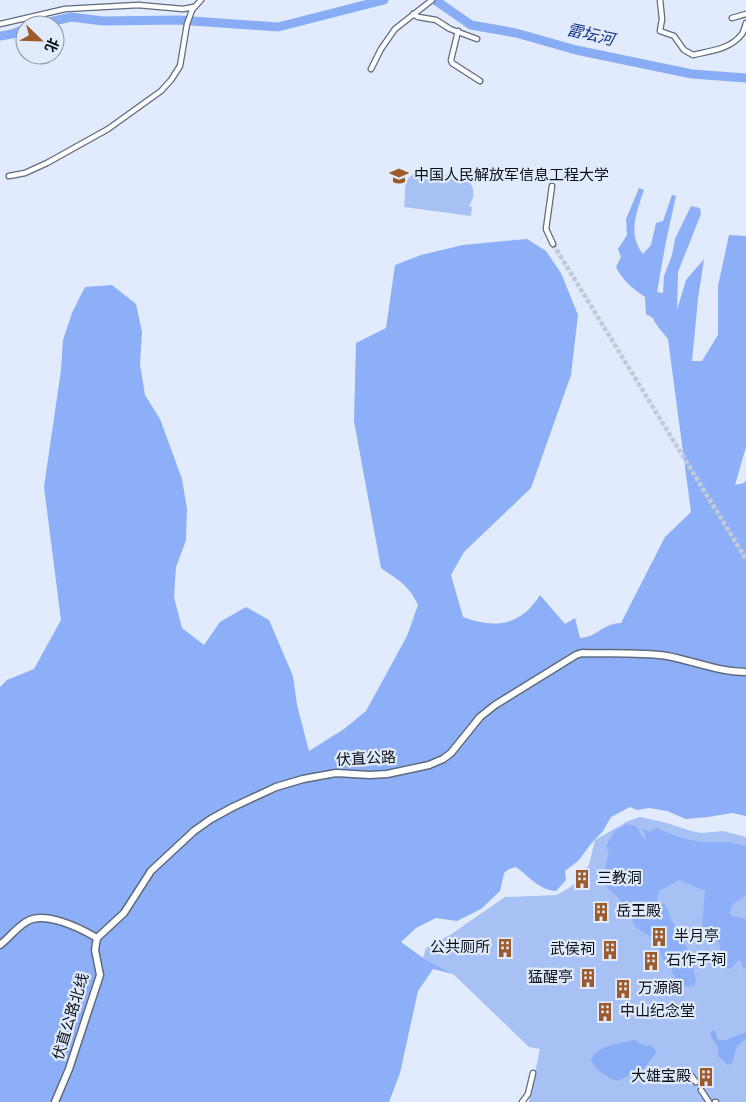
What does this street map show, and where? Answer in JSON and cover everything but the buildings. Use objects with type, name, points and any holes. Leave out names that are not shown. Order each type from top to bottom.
[{"type":"main road","name":"伏直公路","points":[[97,938],[124,913],[151,871],[194,831],[211,819],[276,787],[303,779],[336,773],[387,774],[429,765],[443,759],[480,717],[576,655],[582,653],[655,655],[716,669],[746,672]]},
{"type":"main road","points":[[0,945],[14,930],[28,920],[35,918],[65,922],[97,938]]},
{"type":"main road","name":"伏直公路北线","points":[[54,1102],[69,1069],[100,975],[95,950],[97,938]]},
{"type":"street","points":[[9,176],[25,173],[47,163],[108,129],[161,91],[180,66],[187,24],[193,9],[201,0]]},
{"type":"street","points":[[372,70],[381,49],[395,29],[432,0]]},
{"type":"street","points":[[660,0],[662,19],[660,31],[674,36],[684,50],[693,55],[720,49],[730,44],[742,34],[746,22]]},
{"type":"street","points":[[0,24],[65,9],[138,6],[193,9]]},
{"type":"street","points":[[414,14],[418,17],[436,20],[450,29],[477,39]]},
{"type":"street","points":[[732,18],[746,14]]},
{"type":"street","points":[[458,31],[451,60],[452,64],[480,81]]},
{"type":"street","points":[[552,186],[546,229],[553,244]]},
{"type":"street","points":[[522,1102],[528,1094],[533,1073]]},
{"type":"street","points":[[689,1073],[696,1082]]},
{"type":"street","points":[[701,1090],[709,1102]]},
{"type":"shaded area","points":[[419,171],[466,179],[473,189],[473,197],[469,206],[472,207],[471,216],[404,207],[407,182],[413,174]]},
{"type":"shaded area","points":[[639,188],[644,190],[636,214],[634,230],[635,239],[643,254],[651,245],[656,223],[663,221],[672,195],[676,196],[657,292],[663,293],[664,276],[672,255],[675,239],[691,206],[700,208],[701,214],[678,272],[677,310],[686,280],[704,259],[692,361],[702,361],[718,335],[718,286],[729,235],[746,236],[746,447],[735,485],[744,483],[746,480],[746,816],[732,813],[686,819],[667,811],[649,808],[637,810],[630,807],[611,817],[603,831],[579,860],[565,871],[566,880],[556,891],[540,886],[516,867],[504,873],[500,891],[481,909],[457,921],[436,918],[416,928],[401,942],[423,958],[453,974],[433,969],[418,991],[400,1073],[389,1102],[0,1102],[0,687],[7,680],[34,669],[61,620],[44,487],[61,370],[63,340],[72,313],[85,287],[112,285],[136,304],[142,332],[140,364],[145,395],[160,419],[182,479],[187,509],[186,540],[176,567],[174,597],[182,628],[204,645],[220,622],[246,607],[269,620],[293,676],[297,705],[309,751],[344,729],[366,711],[407,636],[418,605],[407,588],[381,568],[354,421],[356,343],[386,328],[395,265],[421,255],[463,245],[527,239],[546,251],[561,273],[578,315],[571,375],[531,488],[464,552],[451,575],[463,617],[485,623],[506,622],[524,613],[540,595],[565,624],[575,618],[580,638],[591,636],[609,625],[621,623],[665,537],[691,512],[668,339],[653,318],[646,314],[645,297],[628,284],[616,267],[621,257],[618,249],[627,235],[626,219]]},
{"type":"shaded area","points":[[640,817],[691,831],[702,833],[723,831],[746,837],[746,1102],[529,1102],[540,1049],[529,1047],[453,974],[423,958],[426,948],[450,935],[505,897],[557,895],[572,886],[589,865],[595,840],[628,821]]},
{"type":"shaded area","points":[[626,824],[636,826],[644,839],[646,837],[642,828],[649,832],[656,828],[678,837],[700,842],[728,842],[746,846],[746,895],[733,904],[729,913],[732,916],[746,919],[746,967],[743,969],[742,962],[738,960],[731,969],[719,964],[719,944],[702,926],[705,891],[679,880],[659,891],[657,900],[666,906],[690,954],[696,981],[694,986],[683,987],[677,983],[671,969],[661,957],[655,939],[634,925],[631,914],[625,905],[606,886],[603,876],[609,852],[606,846],[614,832]]},
{"type":"shaded area","points":[[713,1030],[718,1040],[726,1040],[746,1032],[746,1039],[737,1046],[732,1063],[728,1065],[718,1056],[718,1048],[710,1034]]},
{"type":"shaded area","points":[[635,1040],[642,1045],[652,1046],[657,1052],[643,1069],[617,1081],[602,1073],[591,1060],[598,1051],[604,1048]]},
{"type":"waterway","name":"雷坛河","points":[[65,18],[71,17],[103,21],[178,20],[278,27],[384,0]]},
{"type":"waterway","name":"雷坛河","points":[[435,0],[471,25],[516,33],[576,50],[692,74],[746,78]]},
{"type":"waterway","name":"雷坛河","points":[[0,36],[15,33]]},
{"type":"tunnel","points":[[553,244],[746,559]]},
{"type":"place","name":"中国人民解放军信息工程大学","points":[[399,176]]},
{"type":"place","name":"三教洞","points":[[582,879]]},
{"type":"place","name":"岳王殿","points":[[601,912]]},
{"type":"place","name":"半月亭","points":[[659,937]]},
{"type":"place","name":"公共厕所","points":[[505,948]]},
{"type":"place","name":"武侯祠","points":[[610,950]]},
{"type":"place","name":"石作子祠","points":[[651,961]]},
{"type":"place","name":"猛醒亭","points":[[588,978]]},
{"type":"place","name":"万源阁","points":[[623,989]]},
{"type":"place","name":"中山纪念堂","points":[[605,1012]]},
{"type":"place","name":"大雄宝殿","points":[[706,1077]]}]
